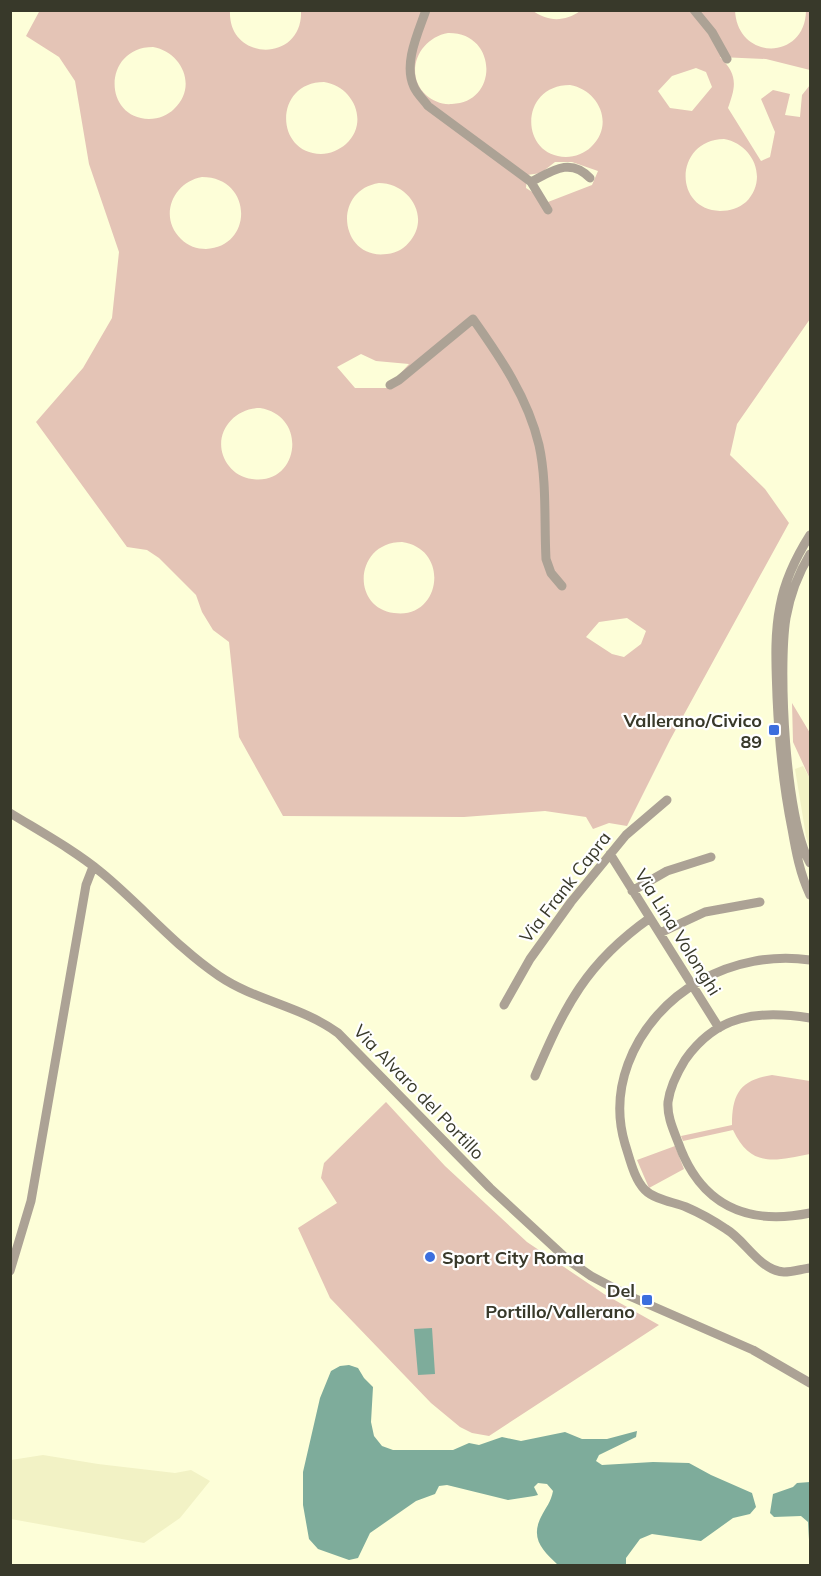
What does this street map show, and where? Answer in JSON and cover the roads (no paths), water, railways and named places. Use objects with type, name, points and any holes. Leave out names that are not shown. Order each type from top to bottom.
[{"type":"street","points":[[426,10],[410,64],[410,76],[415,90],[429,106],[531,182],[548,210]]},
{"type":"street","points":[[694,10],[712,32],[727,59]]},
{"type":"street","points":[[531,182],[558,168],[578,168],[590,178]]},
{"type":"street","points":[[390,385],[473,319],[503,361],[533,424],[542,470],[546,560],[551,573],[562,586]]},
{"type":"street","points":[[810,535],[795,559],[786,583],[778,617],[776,646],[782,772],[797,859],[810,895]]},
{"type":"street","points":[[810,554],[798,576],[790,602],[783,653],[789,776],[800,836],[804,852],[810,862]]},
{"type":"street","name":"Via Frank Capra","points":[[504,1005],[522,972],[550,931],[610,854],[630,830],[667,800]]},
{"type":"street","name":"Via Alvaro del Portillo","points":[[10,813],[93,867],[186,950],[218,975],[250,993],[308,1014],[345,1039],[483,1181],[576,1266],[627,1295],[753,1350],[810,1383]]},
{"type":"street","name":"Via Lina Volonghi","points":[[610,854],[719,1028]]},
{"type":"street","points":[[633,891],[659,875],[711,857]]},
{"type":"street","points":[[10,1271],[31,1202],[86,885],[93,867]]},
{"type":"street","points":[[660,933],[705,912],[760,902]]},
{"type":"street","points":[[535,1076],[562,1015],[586,976],[620,941],[650,918]]},
{"type":"street","points":[[810,960],[778,958],[750,962],[727,969],[692,986],[668,1005],[648,1027],[635,1047],[625,1072],[620,1095],[620,1120],[624,1141],[637,1176],[645,1189],[651,1194],[693,1210],[729,1231],[771,1268],[784,1272],[810,1268]]},
{"type":"street","points":[[810,1018],[766,1014],[741,1019],[719,1028],[690,1054],[675,1078],[669,1094],[669,1116],[688,1166],[706,1190],[740,1212],[775,1217],[810,1213]]},
{"type":"place","name":"Vallerano/Civico 89","points":[[774,730]]},
{"type":"place","name":"Sport City Roma","points":[[430,1257]]},
{"type":"place","name":"Del Portillo/Vallerano","points":[[647,1300]]}]
